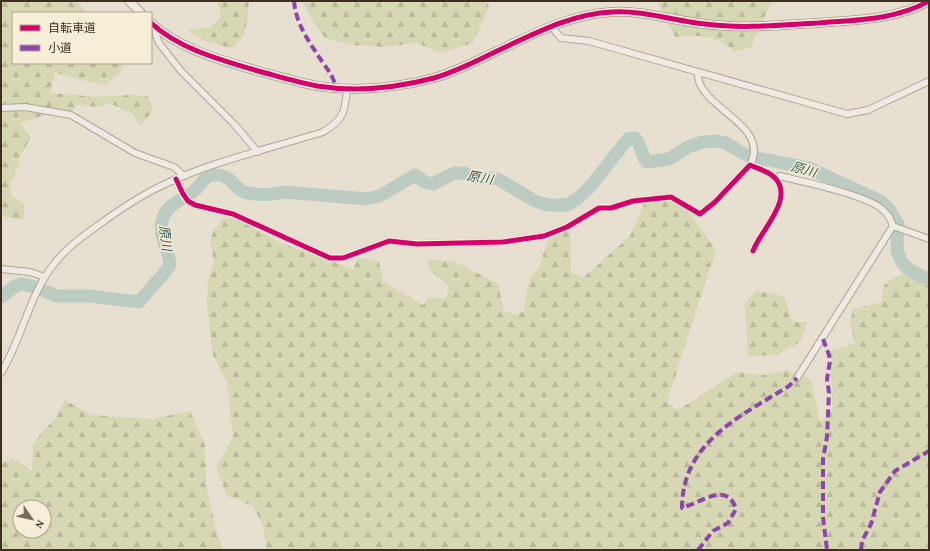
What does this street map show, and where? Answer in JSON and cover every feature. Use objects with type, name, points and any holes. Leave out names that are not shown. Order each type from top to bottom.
[{"type":"street","points":[[129,1],[139,12]]},
{"type":"street","points":[[154,25],[176,41],[201,52],[238,65],[301,83],[348,89],[380,88],[435,78],[551,26],[578,17],[613,12],[641,14],[730,27],[773,26],[887,17],[918,8],[929,1]]},
{"type":"street","points":[[154,25],[159,43],[181,71],[234,124],[258,152]]},
{"type":"street","points":[[551,26],[561,38],[589,41],[847,114],[868,110],[929,81]]},
{"type":"street","points":[[176,179],[188,201],[195,205],[233,214],[330,258],[344,258],[389,241],[417,244],[503,242],[544,236],[567,227],[599,208],[611,208],[633,201],[671,197],[679,200],[700,214],[716,202],[752,159],[752,141],[742,126],[700,86],[698,72]]},
{"type":"street","points":[[1,373],[15,345],[43,280],[66,250],[122,208],[176,179],[203,169],[323,132],[335,124],[343,116],[348,89]]},
{"type":"street","points":[[1,108],[25,107],[71,115],[135,153],[174,167],[184,176]]},
{"type":"street","points":[[752,159],[775,178],[781,187],[778,209],[758,239],[753,251]]},
{"type":"street","points":[[775,178],[780,176],[859,198],[883,210],[896,227],[929,239]]},
{"type":"street","points":[[797,378],[896,227]]},
{"type":"street","points":[[1,269],[30,272],[43,280]]},
{"type":"green space","points":[[1,1],[76,1],[87,12],[12,12],[12,64],[124,64],[120,74],[105,85],[72,78],[55,72],[50,93],[99,97],[129,95],[148,96],[153,110],[141,126],[131,113],[109,103],[99,107],[78,105],[72,111],[49,114],[20,123],[31,138],[20,156],[19,165],[10,183],[12,196],[24,203],[24,219],[7,218],[1,215]]},
{"type":"green space","points":[[217,1],[249,1],[244,34],[237,44],[231,48],[205,41],[188,30],[211,27],[221,17]]},
{"type":"green space","points":[[303,1],[487,1],[489,7],[473,43],[440,53],[417,43],[384,47],[351,45],[325,38],[309,15]]},
{"type":"green space","points":[[657,1],[772,1],[750,48],[735,51],[720,42],[706,37],[675,37]]},
{"type":"green space","points":[[670,201],[688,211],[716,250],[667,402],[678,410],[737,372],[763,375],[787,370],[811,379],[820,422],[832,410],[831,351],[855,343],[850,323],[853,309],[881,302],[884,285],[894,278],[911,272],[929,272],[929,550],[266,550],[263,525],[253,506],[227,496],[216,467],[233,437],[227,382],[213,355],[207,305],[208,280],[214,263],[210,240],[214,230],[223,219],[234,218],[281,243],[353,269],[359,257],[379,262],[383,281],[423,305],[428,298],[446,298],[449,286],[430,270],[427,260],[454,261],[498,284],[504,311],[516,315],[524,311],[529,280],[539,268],[550,233],[570,230],[571,272],[583,278],[630,236],[644,204]]},
{"type":"green space","points":[[756,291],[774,293],[784,297],[793,322],[808,322],[800,342],[778,355],[748,356],[745,303]]},
{"type":"green space","points":[[65,400],[91,415],[152,419],[190,411],[205,445],[206,485],[217,534],[223,550],[1,550],[1,464],[13,458],[32,471],[33,446],[41,433],[56,418]]},
{"type":"waterway","name":"原川","points":[[1,297],[14,287],[21,284],[32,286],[57,296],[90,296],[139,302],[170,266],[161,227],[164,215],[171,206],[190,194],[205,178],[210,176],[223,176],[232,181],[242,191],[252,194],[274,194],[284,192],[367,199],[380,196],[415,175],[424,182],[433,184],[454,173],[464,173],[474,177],[498,179],[535,201],[548,205],[567,205],[577,199],[589,188],[628,139],[635,138],[647,162],[669,159],[688,147],[703,142],[717,141],[726,143],[744,154],[757,158],[809,168],[882,202],[889,209],[898,224],[897,250],[901,261],[907,268],[921,276],[929,278]]},
{"type":"marked path","points":[[294,1],[295,10],[301,26],[331,75],[336,88]]},
{"type":"marked path","points":[[823,339],[830,361],[827,379],[829,393],[827,437],[823,459],[823,517],[827,550]]},
{"type":"marked path","points":[[698,550],[713,531],[728,523],[736,509],[732,501],[727,496],[720,495],[706,498],[682,508],[685,485],[692,465],[703,448],[734,420],[789,386],[797,378]]},
{"type":"marked path","points":[[861,550],[862,541],[871,524],[880,492],[895,471],[929,451]]},
{"type":"cycle path","points":[[152,24],[174,40],[187,47],[230,63],[317,86],[361,89],[390,87],[442,76],[553,26],[597,14],[624,12],[647,14],[693,23],[733,26],[762,26],[861,20],[889,16],[929,1]]},
{"type":"cycle path","points":[[176,179],[188,201],[195,205],[233,214],[330,258],[343,258],[389,241],[417,244],[503,242],[544,236],[567,227],[599,208],[611,208],[633,201],[671,197],[700,214],[715,202],[750,165],[773,176],[780,186],[781,195],[779,205],[753,251]]}]
